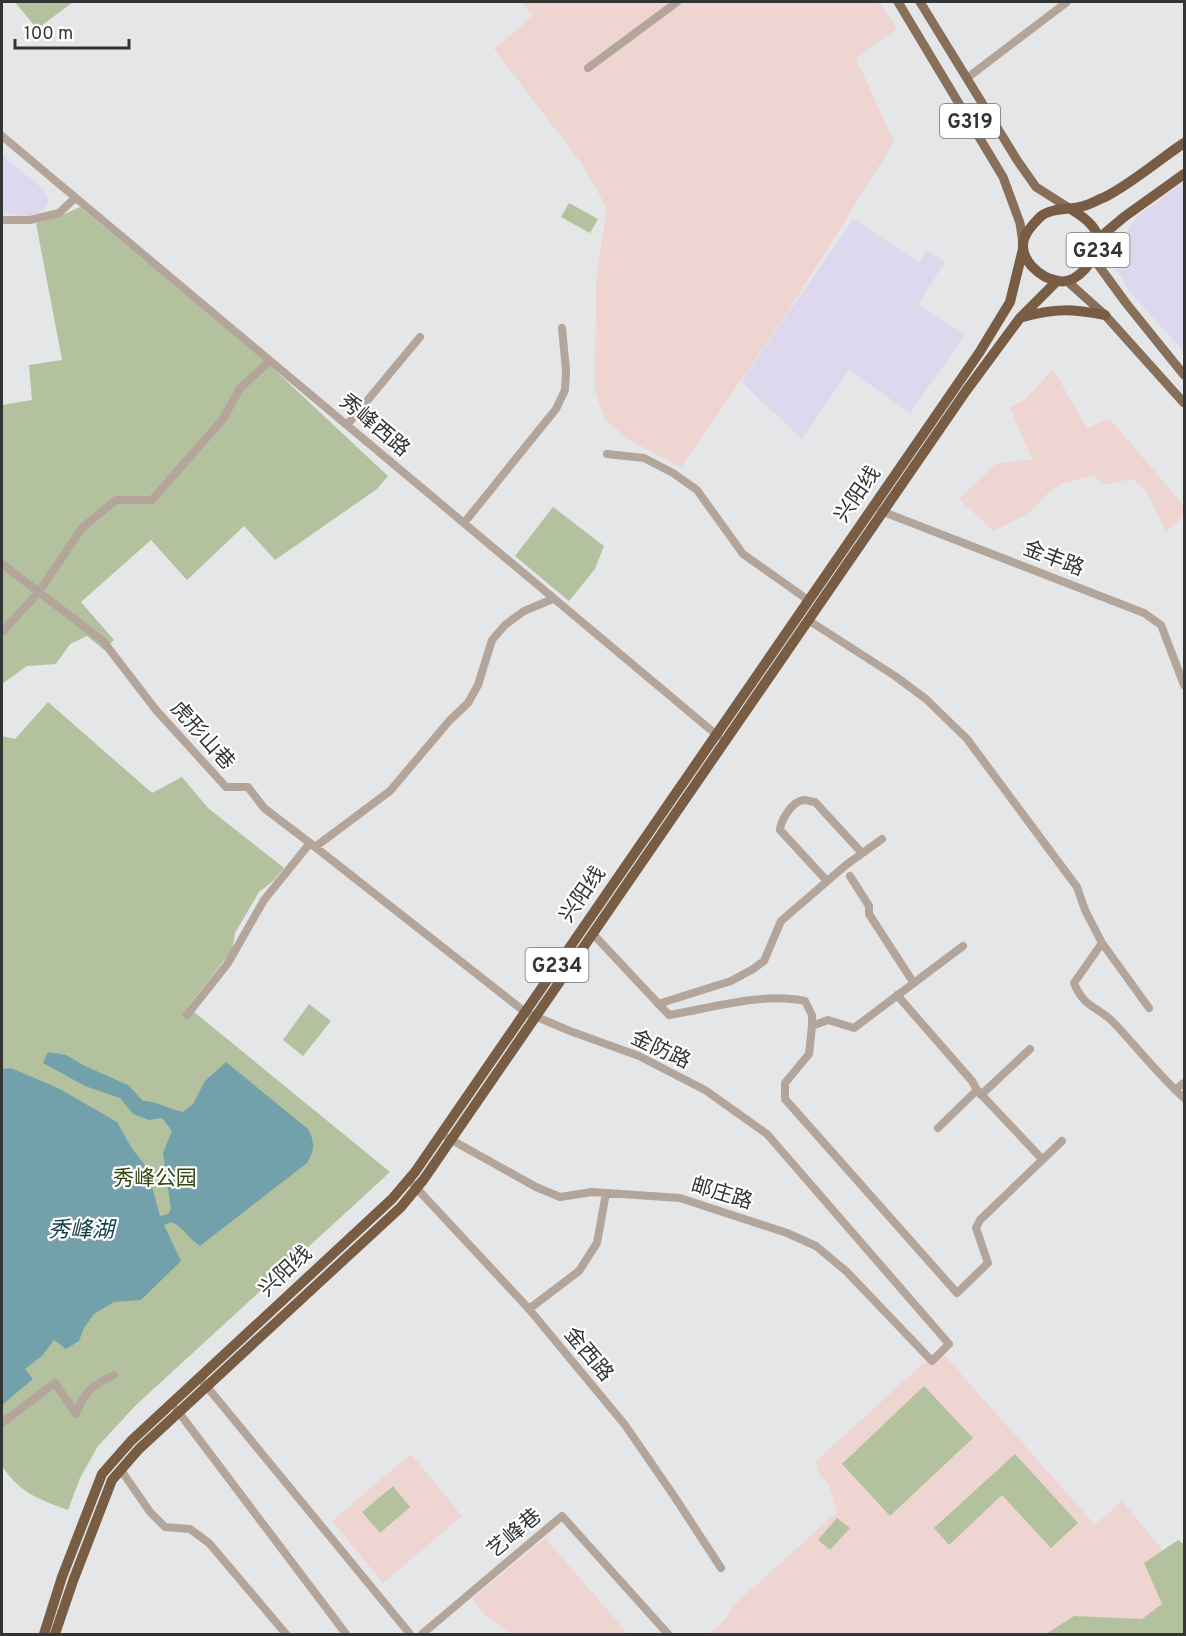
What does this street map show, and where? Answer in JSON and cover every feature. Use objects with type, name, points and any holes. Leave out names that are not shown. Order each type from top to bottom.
[{"type":"highway","name":"G234","points":[[1023,249],[1023,240],[1042,215],[1052,211],[1082,207],[1107,195],[1185,142]]},
{"type":"highway","name":"G234","points":[[1098,239],[1185,174]]},
{"type":"highway","name":"G234","points":[[1062,281],[1079,276],[1095,257],[1100,247],[1086,218],[1069,208]]},
{"type":"highway","points":[[1023,249],[1026,259],[1035,271],[1062,281]]},
{"type":"highway","name":"兴阳线","points":[[44,1635],[62,1577],[102,1474],[131,1441],[392,1199],[408,1179],[979,353],[1010,302],[1023,249]]},
{"type":"highway","name":"兴阳线","points":[[56,1635],[73,1581],[112,1480],[139,1449],[401,1207],[417,1188],[966,391],[1020,318],[1062,281]]},
{"type":"highway","points":[[1020,318],[1046,310],[1075,310],[1105,315]]},
{"type":"main road","name":"G319","points":[[898,2],[1007,186],[1020,223],[1023,249]]},
{"type":"main road","name":"G319","points":[[920,2],[1036,188],[1069,208]]},
{"type":"main road","points":[[987,150],[1004,139]]},
{"type":"main road","points":[[1095,257],[1099,267],[1126,303],[1185,375]]},
{"type":"main road","points":[[1062,281],[1105,315],[1185,403]]},
{"type":"street","points":[[588,68],[677,2]]},
{"type":"street","points":[[967,78],[1067,2]]},
{"type":"street","name":"秀峰西路","points":[[2,136],[725,741]]},
{"type":"street","points":[[2,220],[30,220],[59,213],[75,198]]},
{"type":"street","points":[[464,523],[556,409],[565,390],[566,370],[562,328]]},
{"type":"street","points":[[346,425],[420,337]]},
{"type":"street","points":[[2,632],[38,593],[82,528],[116,500],[152,500],[223,419],[240,388],[270,361]]},
{"type":"street","points":[[607,454],[644,458],[673,473],[697,490],[743,554],[808,600]]},
{"type":"street","name":"金丰路","points":[[871,507],[1144,613],[1161,625],[1185,685]]},
{"type":"street","name":"虎形山巷","points":[[2,564],[103,641],[156,710],[226,787],[248,787],[264,808],[313,845]]},
{"type":"street","points":[[187,1015],[228,963],[264,900],[313,845],[390,791],[450,720],[468,703],[478,685],[492,640],[505,624],[524,610],[553,599]]},
{"type":"street","points":[[808,620],[918,693],[967,739],[1077,887],[1085,910],[1102,943],[1149,1008]]},
{"type":"street","points":[[827,881],[780,830],[781,821],[798,802],[805,800],[815,802],[862,854]]},
{"type":"street","points":[[658,1004],[731,981],[764,961],[781,921],[827,881],[882,839]]},
{"type":"street","name":"金防路","points":[[313,845],[525,1012],[639,1056],[705,1090],[767,1134],[949,1344]]},
{"type":"street","points":[[850,876],[869,906],[869,914],[914,982]]},
{"type":"street","points":[[593,934],[669,1015],[756,1000],[805,1001],[812,1015],[808,1054],[785,1083],[785,1098],[957,1293],[987,1263],[976,1228],[980,1220],[1062,1141]]},
{"type":"street","points":[[1102,943],[1074,983],[1079,996],[1110,1019],[1185,1098]]},
{"type":"street","points":[[812,1026],[828,1020],[854,1028],[963,946]]},
{"type":"street","points":[[897,995],[972,1081],[979,1093],[1042,1159]]},
{"type":"street","points":[[938,1128],[1030,1049]]},
{"type":"street","points":[[1175,1090],[1185,1083]]},
{"type":"street","name":"邮庄路","points":[[441,1134],[536,1187],[560,1197],[592,1192],[680,1198],[788,1233],[816,1246],[846,1270],[933,1361],[949,1344]]},
{"type":"street","name":"金西路","points":[[408,1179],[529,1309],[625,1425],[721,1568]]},
{"type":"street","points":[[529,1309],[579,1271],[597,1242],[606,1193]]},
{"type":"street","points":[[2,1423],[55,1383],[76,1414],[82,1398],[90,1389],[114,1375]]},
{"type":"street","points":[[199,1377],[410,1635]]},
{"type":"street","points":[[172,1403],[346,1635]]},
{"type":"street","points":[[121,1470],[150,1512],[165,1527],[190,1529],[209,1543],[286,1635]]},
{"type":"street","name":"艺峰巷","points":[[422,1635],[562,1516],[668,1635]]},
{"type":"shaded area","points":[[522,2],[879,2],[897,29],[856,58],[894,142],[788,312],[681,467],[629,440],[605,420],[595,391],[596,280],[607,208],[581,163],[494,49],[533,16]]},
{"type":"shaded area","points":[[2,155],[44,190],[49,202],[41,213],[25,218],[2,212]]},
{"type":"shaded area","points":[[1184,182],[1184,352],[1129,291],[1115,266],[1116,247],[1138,215]]},
{"type":"shaded area","points":[[853,219],[919,262],[927,250],[945,262],[918,304],[965,335],[910,413],[849,370],[802,439],[741,382]]},
{"type":"shaded area","points":[[1053,369],[1087,428],[1110,419],[1184,506],[1184,516],[1166,532],[1146,490],[1132,479],[1104,485],[1093,475],[1061,484],[1046,495],[1028,514],[993,531],[959,499],[996,464],[1032,459],[1010,407],[1026,399]]},
{"type":"shaded area","points":[[939,1349],[1095,1525],[1122,1501],[1184,1576],[1169,1634],[708,1634],[726,1619],[732,1607],[837,1512],[829,1484],[819,1474],[816,1461]]},
{"type":"shaded area","points":[[411,1454],[462,1516],[383,1583],[332,1521]]},
{"type":"shaded area","points":[[545,1538],[628,1634],[512,1634],[485,1615],[472,1599]]},
{"type":"green space","points":[[15,2],[73,2],[37,29]]},
{"type":"green space","points":[[569,203],[598,219],[590,233],[561,217]]},
{"type":"green space","points":[[80,207],[265,361],[388,476],[377,489],[275,560],[244,526],[187,580],[151,540],[81,602],[114,640],[104,650],[87,636],[70,644],[56,664],[27,666],[2,684],[2,405],[32,400],[29,365],[62,360],[36,223],[58,217]]},
{"type":"green space","points":[[553,507],[604,546],[595,569],[569,601],[515,556]]},
{"type":"green space","name":"秀峰公园","points":[[48,702],[152,793],[182,777],[208,808],[284,868],[259,892],[235,933],[232,950],[188,1007],[390,1172],[136,1405],[98,1446],[80,1478],[68,1510],[23,1489],[2,1466],[2,736],[15,739]]},
{"type":"green space","points":[[309,1004],[331,1021],[303,1056],[283,1040]]},
{"type":"green space","points":[[924,1386],[973,1438],[890,1516],[842,1464]]},
{"type":"green space","points":[[1015,1454],[1078,1523],[1051,1548],[1002,1495],[949,1545],[934,1528]]},
{"type":"green space","points":[[393,1486],[410,1507],[380,1533],[362,1512]]},
{"type":"green space","points":[[837,1518],[850,1528],[830,1550],[818,1540]]},
{"type":"green space","points":[[1178,1540],[1184,1544],[1184,1634],[1046,1634],[1074,1616],[1142,1619],[1162,1604],[1144,1563]]},
{"type":"water","name":"秀峰湖","points":[[48,1052],[66,1055],[128,1085],[143,1101],[183,1112],[193,1104],[205,1081],[226,1062],[308,1129],[313,1142],[313,1150],[307,1163],[200,1246],[172,1222],[164,1225],[181,1261],[141,1300],[114,1302],[94,1314],[84,1328],[79,1341],[66,1349],[54,1340],[42,1356],[25,1369],[33,1379],[2,1405],[2,1069],[11,1068],[58,1088],[117,1122],[131,1147],[147,1168],[160,1216],[168,1214],[171,1209],[163,1153],[172,1131],[162,1118],[149,1120],[133,1114],[120,1098],[85,1086],[43,1063]]}]
